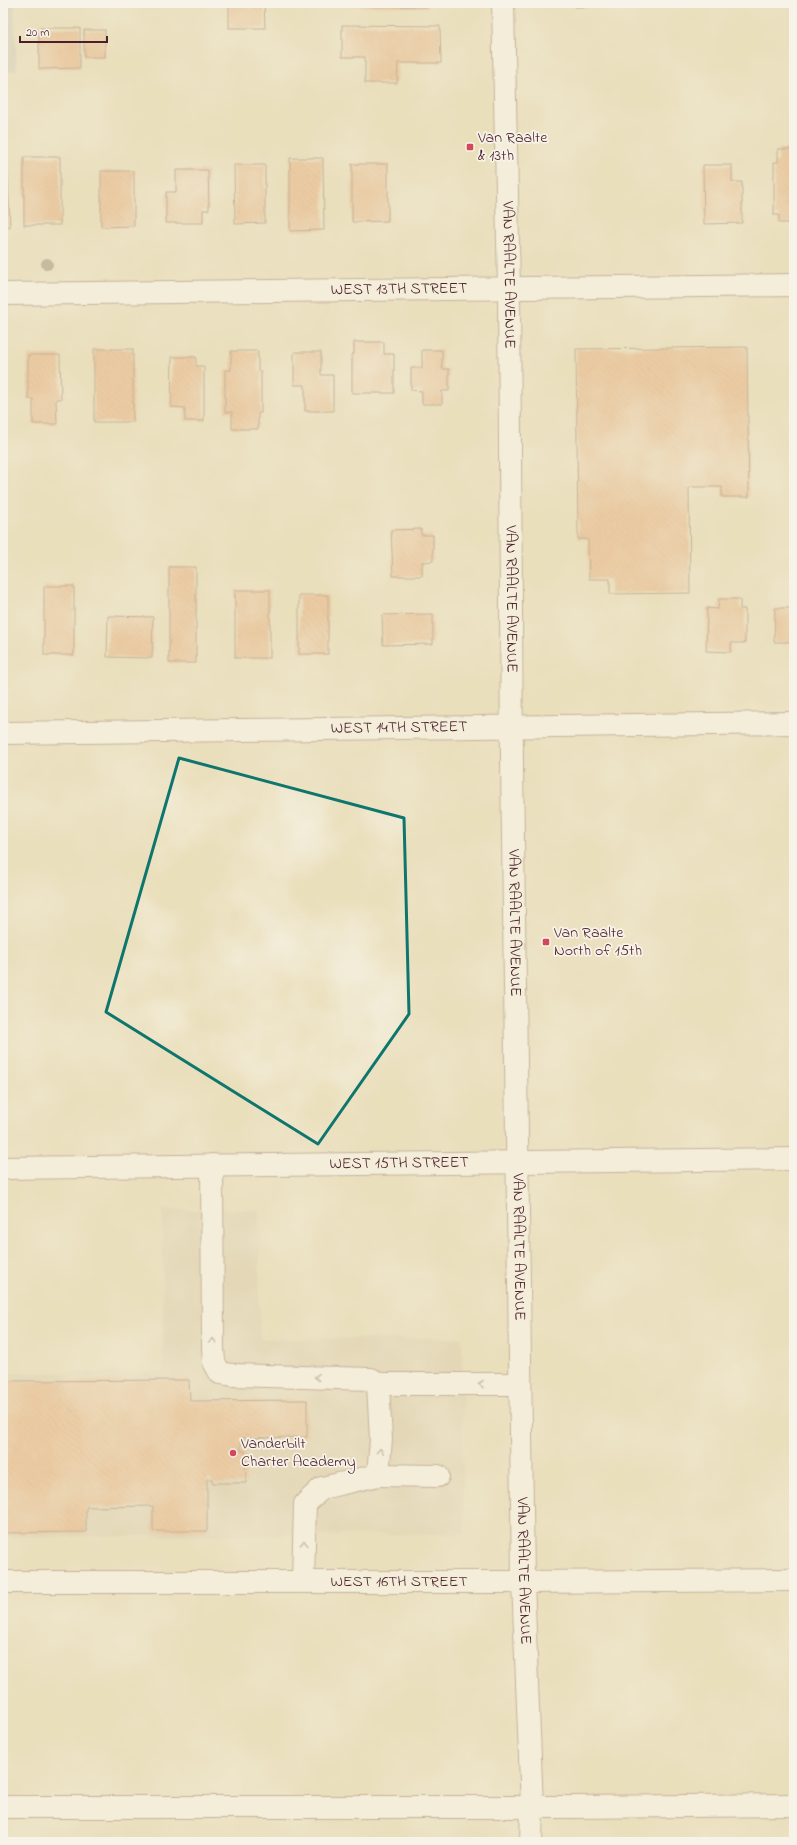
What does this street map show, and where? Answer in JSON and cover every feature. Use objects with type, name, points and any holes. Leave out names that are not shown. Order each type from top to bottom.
[{"type":"street","name":"VAN RAALTE AVENUE","points":[[503,3],[509,289],[512,726],[523,1582],[532,1807],[531,1842]]},
{"type":"street","name":"WEST 13TH STREET","points":[[3,294],[794,285]]},
{"type":"street","name":"WEST 14TH STREET","points":[[3,733],[794,723]]},
{"type":"street","name":"WEST 15TH STREET","points":[[3,1168],[794,1159]]},
{"type":"street","points":[[212,1166],[213,1348],[214,1362],[220,1372],[232,1375],[371,1379],[378,1384],[520,1384]]},
{"type":"street","points":[[378,1384],[381,1439],[378,1475]]},
{"type":"street","points":[[302,1582],[305,1504],[322,1488],[378,1475],[438,1476]]},
{"type":"street","name":"WEST 16TH STREET","points":[[3,1582],[523,1582],[794,1580]]},
{"type":"street","points":[[3,1806],[532,1807],[794,1805]]},
{"type":"highlighted area","points":[[179,758],[404,818],[409,1014],[318,1144],[106,1012]]},
{"type":"shaded area","points":[[3,3],[14,3],[17,71],[3,71]]},
{"type":"shaded area","name":"Vanderbilt Charter Academy","points":[[259,1209],[260,1339],[462,1338],[464,1534],[3,1537],[3,1373],[163,1372],[162,1210]]},
{"type":"building","points":[[229,3],[264,3],[265,28],[229,28]]},
{"type":"building","points":[[349,3],[441,3],[428,4],[428,7],[349,6]]},
{"type":"building","points":[[575,3],[618,3],[619,6],[575,7]]},
{"type":"building","points":[[342,25],[440,26],[441,63],[398,63],[397,83],[365,83],[365,57],[342,57]]},
{"type":"building","points":[[39,28],[80,28],[80,68],[39,69]]},
{"type":"building","points":[[84,30],[105,30],[105,57],[84,57]]},
{"type":"building","points":[[778,149],[794,149],[794,223],[779,223],[779,215],[774,215],[774,162],[778,162]]},
{"type":"building","points":[[7,155],[10,227],[3,227],[3,156]]},
{"type":"building","points":[[24,157],[60,157],[60,225],[24,225]]},
{"type":"building","points":[[290,158],[323,158],[324,230],[290,231]]},
{"type":"building","points":[[352,164],[388,164],[388,221],[352,222]]},
{"type":"building","points":[[234,165],[265,165],[265,223],[235,224]]},
{"type":"building","points":[[703,165],[732,165],[732,182],[742,182],[742,223],[704,224]]},
{"type":"building","points":[[176,170],[208,170],[209,210],[203,210],[203,223],[166,223],[166,192],[176,192]]},
{"type":"building","points":[[101,171],[134,171],[134,226],[101,227]]},
{"type":"building","points":[[354,342],[384,342],[384,354],[394,354],[394,393],[352,393],[352,354],[354,354]]},
{"type":"building","points":[[747,347],[749,497],[722,497],[722,487],[689,487],[690,593],[610,594],[610,579],[589,579],[588,539],[578,539],[576,349]]},
{"type":"building","points":[[94,349],[133,349],[133,422],[94,422]]},
{"type":"building","points":[[422,350],[442,350],[442,369],[449,369],[449,391],[442,391],[442,404],[422,404],[422,391],[411,390],[411,368],[422,368]]},
{"type":"building","points":[[231,351],[258,351],[258,371],[261,371],[261,413],[258,413],[258,429],[232,429],[232,412],[225,412],[225,370],[231,370]]},
{"type":"building","points":[[294,352],[321,352],[321,375],[333,375],[333,411],[305,411],[305,385],[294,385]]},
{"type":"building","points":[[28,355],[60,355],[61,399],[56,399],[57,424],[33,424],[33,399],[28,399]]},
{"type":"building","points":[[172,357],[196,357],[196,366],[204,366],[204,421],[185,421],[185,408],[171,407]]},
{"type":"building","points":[[421,529],[421,535],[433,535],[433,561],[422,562],[422,576],[393,576],[391,530]]},
{"type":"building","points":[[169,567],[196,567],[196,663],[169,663]]},
{"type":"building","points":[[44,586],[74,586],[74,655],[44,655]]},
{"type":"building","points":[[235,590],[270,590],[270,658],[235,658]]},
{"type":"building","points":[[299,595],[328,595],[328,654],[299,654]]},
{"type":"building","points":[[719,599],[740,599],[740,609],[745,609],[745,643],[731,643],[731,652],[706,651],[707,608],[718,609]]},
{"type":"building","points":[[775,608],[794,608],[794,642],[774,642]]},
{"type":"building","points":[[433,614],[433,644],[383,645],[382,615]]},
{"type":"building","points":[[108,616],[153,617],[152,658],[107,657]]},
{"type":"building","points":[[189,1380],[190,1401],[307,1400],[307,1437],[241,1438],[241,1451],[245,1451],[246,1483],[212,1483],[212,1479],[207,1479],[207,1531],[153,1531],[153,1506],[86,1507],[86,1532],[3,1533],[3,1381]]},
{"type":"place","name":"Van Raalte & 13th","points":[[470,147]]},
{"type":"place","name":"Van Raalte North of 15th","points":[[546,942]]},
{"type":"place","name":"Vanderbilt Charter Academy","points":[[233,1453]]}]
